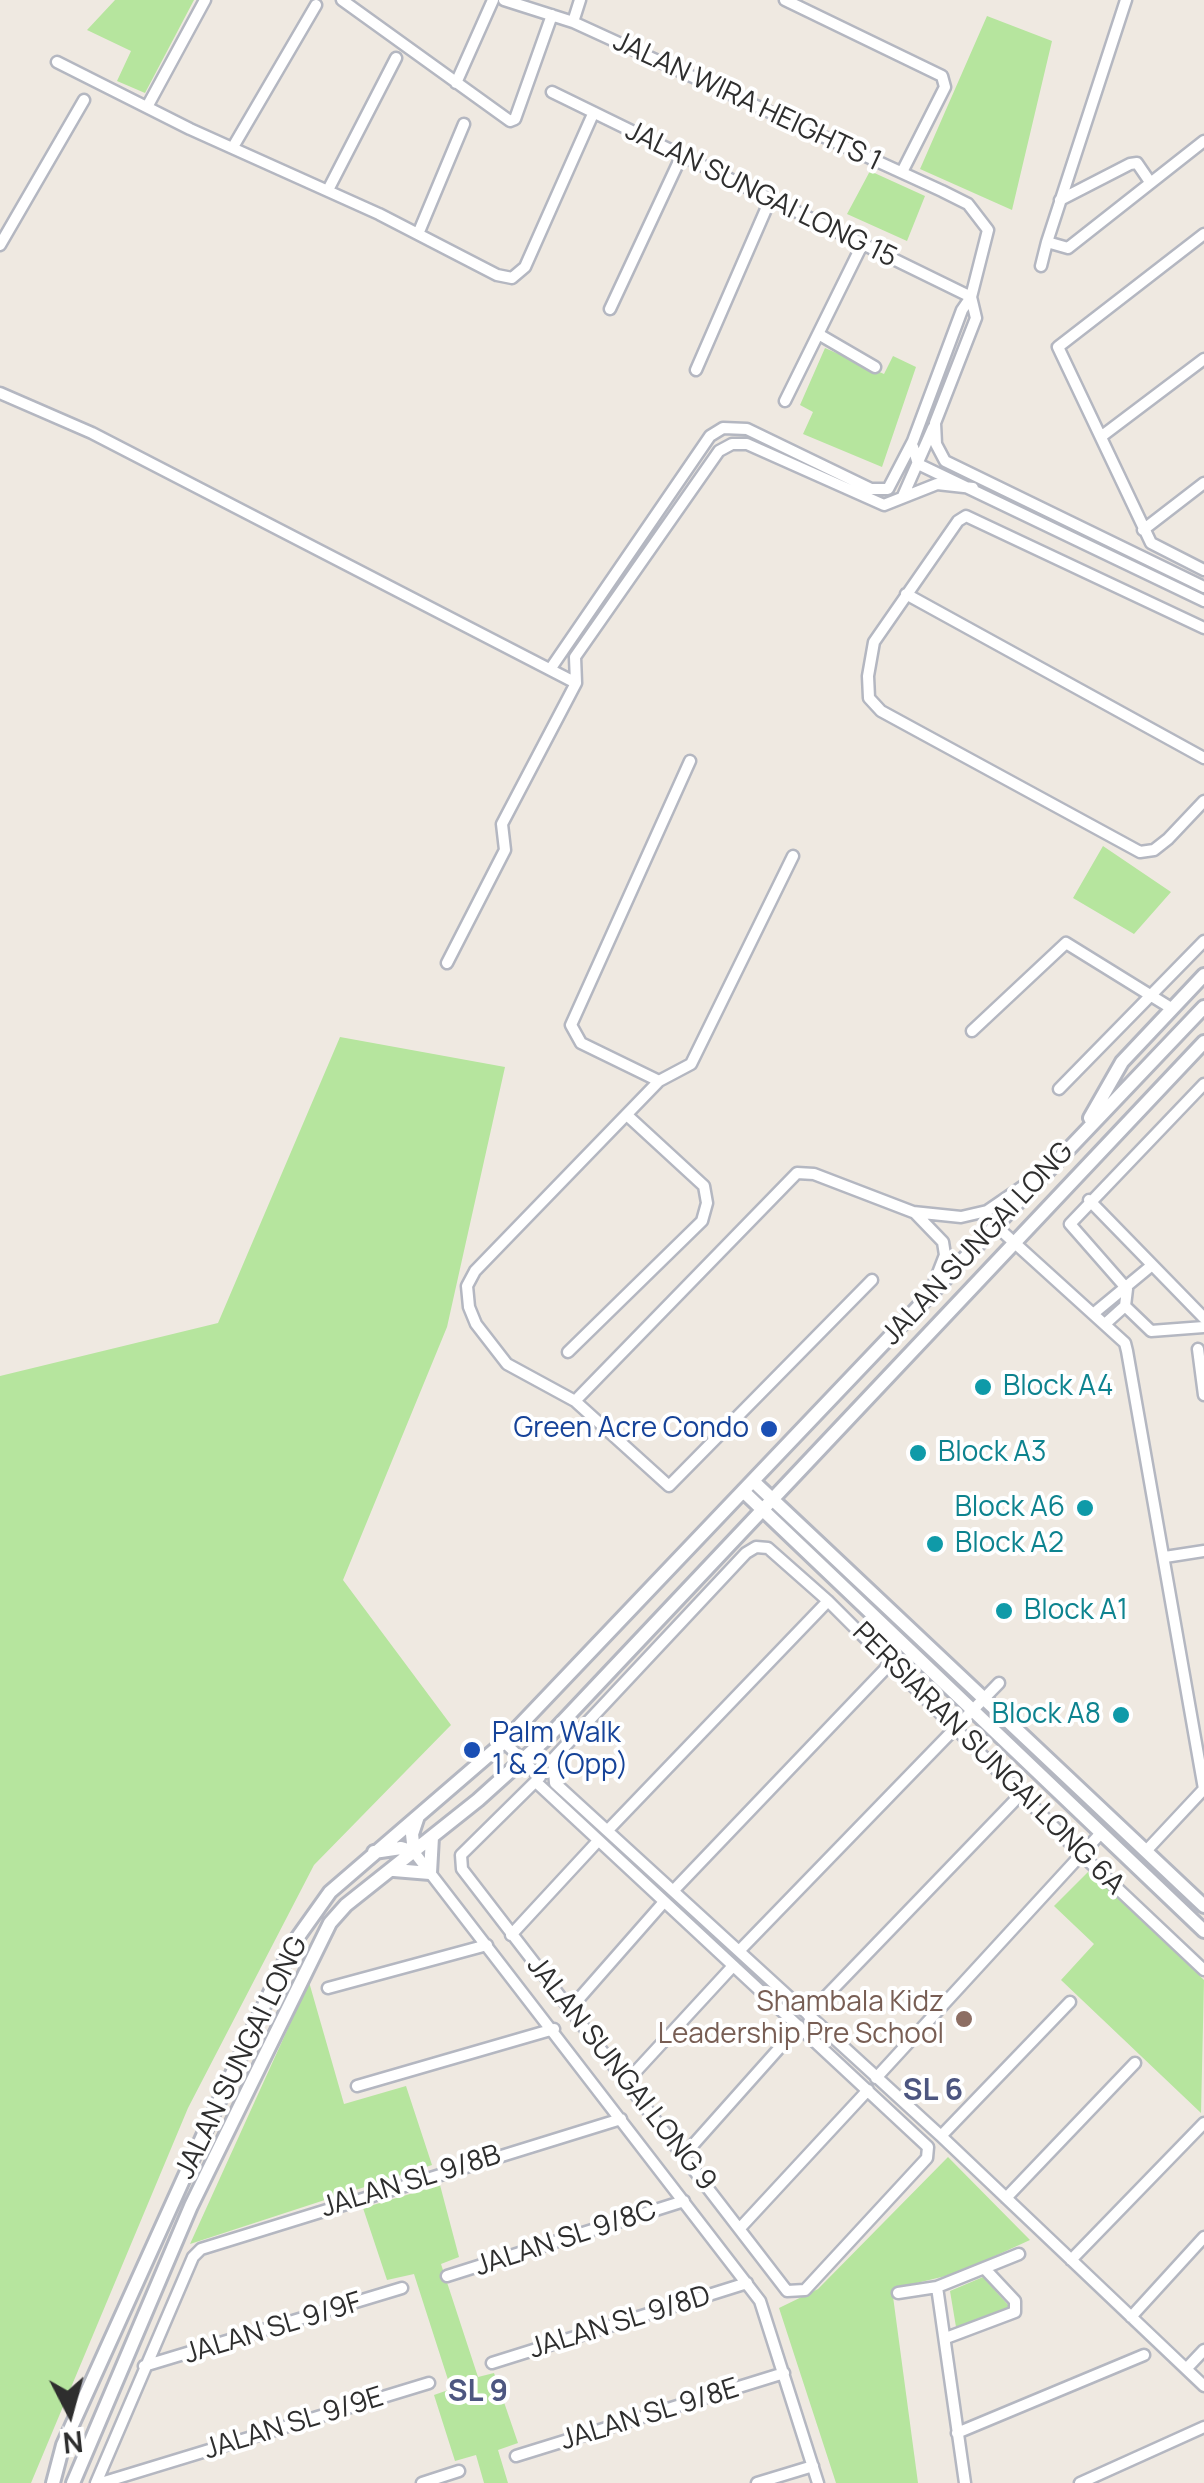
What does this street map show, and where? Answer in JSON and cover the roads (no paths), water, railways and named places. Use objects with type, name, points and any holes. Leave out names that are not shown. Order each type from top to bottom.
[{"type":"street","points":[[147,108],[205,0]]},
{"type":"street","points":[[342,0],[503,119],[513,121],[552,15],[504,0]]},
{"type":"street","points":[[456,83],[493,0]]},
{"type":"street","points":[[573,22],[580,0]]},
{"type":"street","points":[[784,0],[942,76],[944,87],[902,172]]},
{"type":"street","points":[[1041,266],[1126,0]]},
{"type":"street","points":[[233,147],[316,5]]},
{"type":"street","name":"JALAN WIRA HEIGHTS 1","points":[[552,15],[968,204],[988,230],[971,297]]},
{"type":"street","points":[[328,190],[396,58]]},
{"type":"street","points":[[57,62],[147,108],[328,190],[497,276],[512,278],[525,267],[592,114]]},
{"type":"street","name":"JALAN SUNGAI LONG 15","points":[[552,92],[971,297]]},
{"type":"street","points":[[0,246],[84,100]]},
{"type":"street","points":[[418,234],[464,124]]},
{"type":"street","points":[[1047,242],[1068,248],[1204,141]]},
{"type":"street","points":[[610,309],[681,157]]},
{"type":"street","points":[[1060,200],[1130,164],[1136,163],[1150,182]]},
{"type":"street","points":[[696,370],[770,200]]},
{"type":"street","points":[[1202,240],[1058,346],[1143,530],[1164,552],[1204,570]]},
{"type":"street","points":[[784,401],[863,243]]},
{"type":"street","points":[[551,668],[710,436],[723,428],[746,429],[878,491],[888,489],[914,459],[935,423],[976,318],[971,297]]},
{"type":"street","points":[[902,496],[914,459],[913,442],[962,310],[971,297]]},
{"type":"street","points":[[820,335],[875,366]]},
{"type":"street","points":[[1102,436],[1204,360]]},
{"type":"street","points":[[0,393],[28,408],[77,425],[576,682]]},
{"type":"street","points":[[935,423],[936,444],[945,460]]},
{"type":"street","points":[[447,964],[505,850],[502,824],[576,682],[575,657],[719,451],[732,444],[747,444],[884,506],[902,496],[945,483],[973,488]]},
{"type":"street","points":[[914,459],[945,460],[1204,587]]},
{"type":"street","points":[[914,459],[1204,601]]},
{"type":"street","points":[[1143,530],[1204,482]]},
{"type":"street","points":[[1204,628],[966,516],[958,521],[874,642],[868,676],[869,698],[881,711],[1140,852],[1154,850],[1204,801]]},
{"type":"street","points":[[906,594],[1204,758]]},
{"type":"street","points":[[659,1081],[581,1042],[571,1025],[690,761]]},
{"type":"street","points":[[793,856],[691,1064],[659,1081],[629,1117],[475,1270],[467,1286],[476,1324],[507,1364],[575,1401],[669,1486],[872,1280]]},
{"type":"street","points":[[1059,1089],[1204,941]]},
{"type":"street","points":[[972,1031],[1066,943],[1171,1008]]},
{"type":"street","points":[[1079,1138],[1122,1062],[1204,974]]},
{"type":"street","name":"JALAN SUNGAI LONG","points":[[53,2483],[63,2445],[113,2332],[293,1944],[330,1892],[504,1742],[1204,1007]]},
{"type":"street","name":"JALAN SUNGAI LONG","points":[[74,2483],[191,2206],[314,1951],[346,1905],[522,1761],[1202,1047]]},
{"type":"street","points":[[1128,1289],[1070,1229],[1073,1217],[1204,1084]]},
{"type":"street","points":[[568,1352],[702,1221],[707,1203],[704,1186],[629,1117]]},
{"type":"street","points":[[575,1401],[797,1173],[814,1174],[913,1212],[962,1217],[987,1211],[1050,1169]]},
{"type":"street","points":[[1089,1200],[1204,1318]]},
{"type":"street","points":[[913,1212],[934,1228],[945,1256],[928,1297]]},
{"type":"street","points":[[996,1226],[1105,1324],[1128,1350],[1204,1788],[1146,1852]]},
{"type":"street","points":[[1093,1314],[1115,1292],[1128,1289],[1152,1266]]},
{"type":"street","points":[[1105,1324],[1125,1306],[1128,1289]]},
{"type":"street","points":[[1125,1306],[1151,1332],[1204,1327]]},
{"type":"street","points":[[1198,1349],[1204,1395]]},
{"type":"street","points":[[748,1486],[773,1499],[1204,1906]]},
{"type":"street","points":[[748,1486],[762,1510],[1204,1931]]},
{"type":"street","name":"PERSIARAN SUNGAI LONG 6A","points":[[608,1830],[554,1783],[554,1758],[746,1553],[760,1546],[772,1550],[828,1601],[1204,1970]]},
{"type":"street","points":[[1164,1556],[1204,1551]]},
{"type":"street","points":[[686,1552],[705,1568]]},
{"type":"street","points":[[828,1601],[608,1830],[941,2136],[1204,2386]]},
{"type":"street","points":[[673,1891],[890,1664]]},
{"type":"street","points":[[740,1950],[998,1683]]},
{"type":"street","points":[[504,1742],[540,1776],[536,1782],[596,1842],[868,2090],[741,2227]]},
{"type":"street","name":"JALAN SUNGAI LONG 9","points":[[536,1782],[461,1855],[462,1869],[788,2291],[805,2290],[928,2152],[925,2142],[868,2090]]},
{"type":"street","points":[[808,2016],[1021,1794]]},
{"type":"street","points":[[420,1812],[412,1834],[414,1852],[554,2029],[769,2318],[818,2483]]},
{"type":"street","points":[[876,2078],[1100,1833]]},
{"type":"street","points":[[430,1873],[432,1837]]},
{"type":"street","points":[[511,1935],[596,1842]]},
{"type":"street","points":[[374,1852],[401,1848],[414,1852]]},
{"type":"street","points":[[391,1870],[430,1873]]},
{"type":"street","points":[[569,2010],[662,1903]]},
{"type":"street","points":[[328,1988],[487,1946]]},
{"type":"street","points":[[627,2081],[732,1966]]},
{"type":"street","points":[[941,2136],[1070,2002]]},
{"type":"street","points":[[684,2155],[798,2026]]},
{"type":"street","points":[[357,2086],[554,2029]]},
{"type":"street","points":[[1006,2198],[1134,2063]]},
{"type":"street","name":"JALAN SL 9/8B","points":[[144,2366],[193,2256],[202,2249],[621,2119]]},
{"type":"street","points":[[1071,2260],[1204,2123]]},
{"type":"street","name":"JALAN SL 9/8C","points":[[447,2276],[684,2201]]},
{"type":"street","points":[[1131,2317],[1204,2237]]},
{"type":"street","points":[[898,2294],[938,2287],[1019,2254]]},
{"type":"street","points":[[946,2338],[1015,2312],[1016,2301],[985,2270]]},
{"type":"street","name":"JALAN SL 9/8D","points":[[492,2363],[747,2284]]},
{"type":"street","points":[[938,2287],[964,2483]]},
{"type":"street","name":"JALAN SL 9/9F","points":[[144,2366],[402,2288]]},
{"type":"street","points":[[1186,2368],[1204,2350]]},
{"type":"street","points":[[957,2433],[1144,2355]]},
{"type":"street","points":[[99,2483],[144,2366]]},
{"type":"street","name":"JALAN SL 9/8E","points":[[516,2456],[784,2373]]},
{"type":"street","name":"JALAN SL 9/9E","points":[[99,2483],[429,2382]]},
{"type":"street","points":[[1080,2483],[1204,2426]]},
{"type":"street","points":[[758,2483],[813,2466]]},
{"type":"street","points":[[422,2483],[458,2471]]},
{"type":"place","name":"Block A4","points":[[983,1387]]},
{"type":"place","name":"Green Acre Condo","points":[[769,1429]]},
{"type":"place","name":"Block A3","points":[[918,1453]]},
{"type":"place","name":"Block A6","points":[[1085,1508]]},
{"type":"place","name":"Block A2","points":[[935,1544]]},
{"type":"place","name":"Block A1","points":[[1004,1611]]},
{"type":"place","name":"Block A8","points":[[1121,1715]]},
{"type":"place","name":"Palm Walk 1 & 2 (Opp)","points":[[472,1750]]},
{"type":"place","name":"Shambala Kidz Leadership Pre School","points":[[964,2019]]},
{"type":"district","name":"SL 6","points":[[933,2092]]},
{"type":"district","name":"SL 9","points":[[478,2393]]}]
